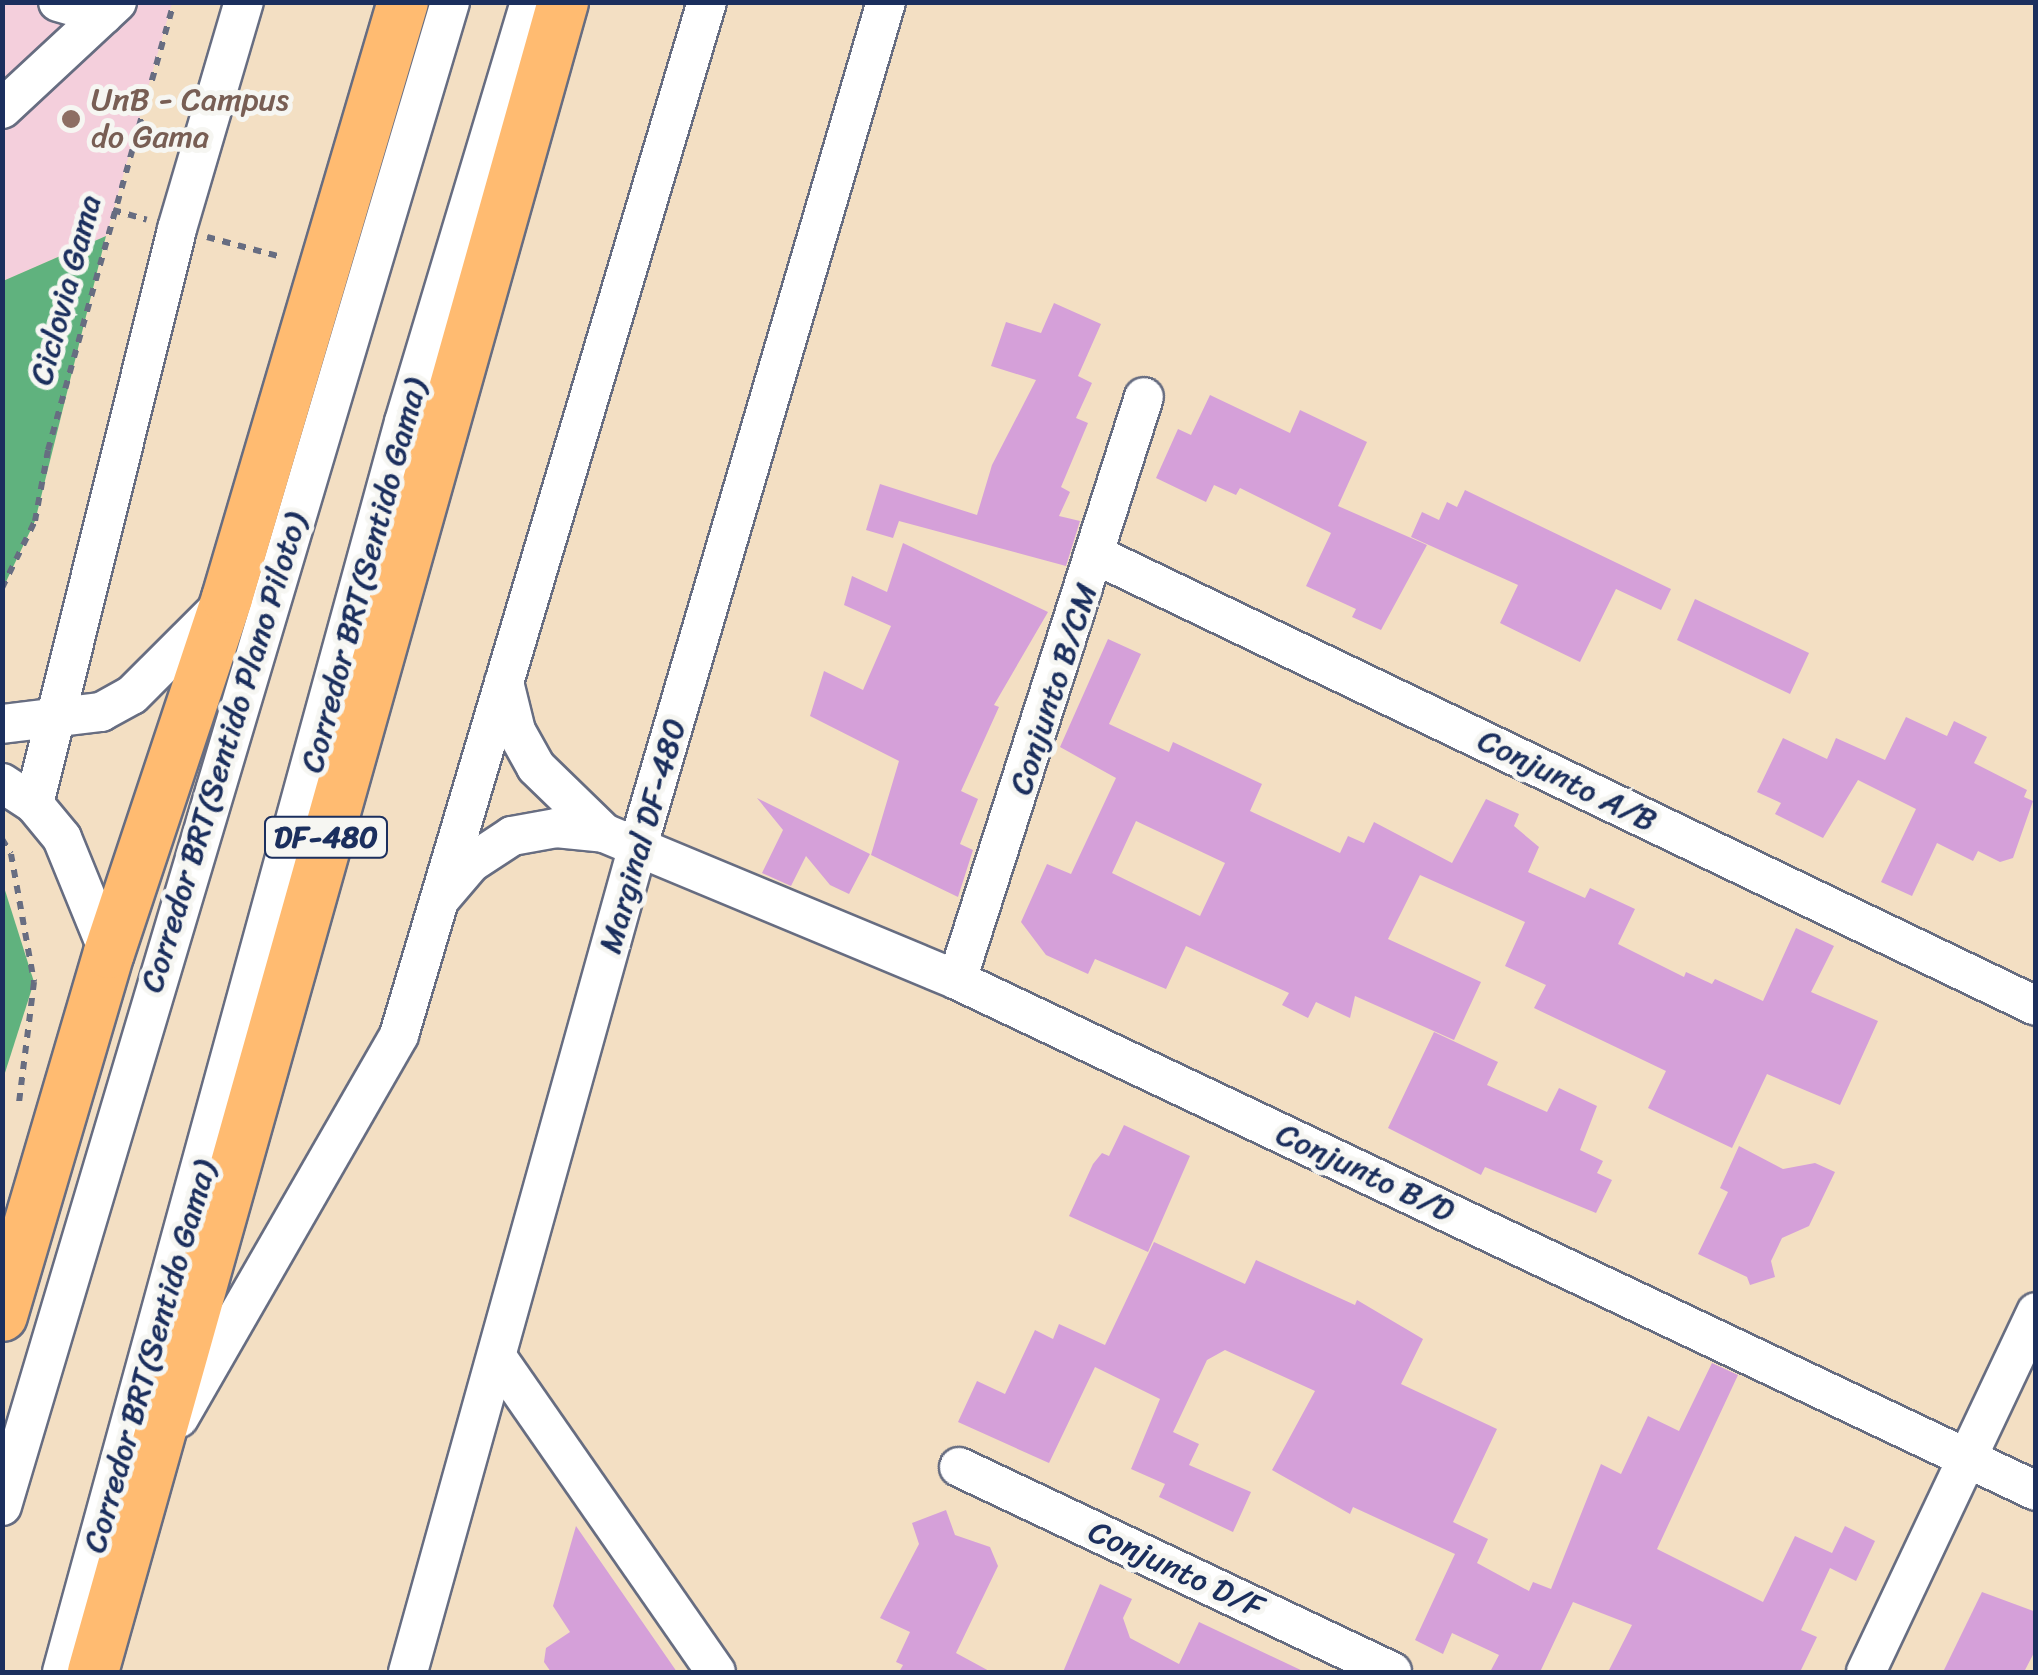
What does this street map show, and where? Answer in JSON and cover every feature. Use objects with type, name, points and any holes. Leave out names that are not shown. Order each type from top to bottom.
[{"type":"main road","points":[[2,1316],[110,954],[227,598],[403,2]]},
{"type":"main road","name":"DF-480","points":[[93,1672],[457,360],[562,2]]},
{"type":"street","points":[[58,2],[110,9]]},
{"type":"street","points":[[110,954],[80,871],[18,794],[52,720],[177,229],[244,2]]},
{"type":"street","name":"Corredor BRT(Sentido Plano Piloto)","points":[[2,1506],[450,2]]},
{"type":"street","name":"Corredor BRT(Sentido Gama)","points":[[62,1672],[404,422],[530,2]]},
{"type":"street","points":[[153,1464],[391,1050],[442,897],[707,2]]},
{"type":"street","name":"Marginal DF-480","points":[[408,1672],[500,1360],[621,840],[886,2]]},
{"type":"street","points":[[2,109],[110,9]]},
{"type":"street","name":"Conjunto B/CM","points":[[958,980],[1098,556],[1144,396]]},
{"type":"street","name":"Conjunto A/B","points":[[1098,556],[2036,1006]]},
{"type":"street","points":[[2,724],[101,712],[132,695],[163,671],[227,598]]},
{"type":"street","points":[[504,678],[516,730],[536,768],[621,840]]},
{"type":"street","points":[[442,897],[470,863],[512,836],[556,828],[621,840]]},
{"type":"street","name":"Conjunto B/D","points":[[621,840],[762,895],[958,980],[2036,1490]]},
{"type":"street","points":[[1866,1672],[1964,1456],[2036,1312]]},
{"type":"street","points":[[500,1360],[716,1672]]},
{"type":"street","name":"Conjunto D/F","points":[[959,1467],[1392,1672]]},
{"type":"path","name":"Ciclovia Gama","points":[[2,588],[35,522],[48,450],[174,2]]},
{"type":"path","points":[[2,839],[12,854],[34,982],[16,1114]]},
{"type":"shaded area","name":"UnB - Campus do Gama","points":[[3,3],[172,3],[106,236],[3,281]]},
{"type":"green space","points":[[106,236],[35,521],[3,588],[3,281]]},
{"type":"green space","points":[[3,884],[34,982],[2,1079]]},
{"type":"building","points":[[1054,303],[1101,324],[1078,376],[1092,383],[1076,418],[1088,423],[1061,487],[1070,492],[1059,516],[1080,521],[1066,566],[899,521],[893,538],[866,530],[880,484],[977,515],[992,465],[1036,380],[991,366],[1006,322],[1041,333]]},
{"type":"building","points":[[1210,395],[1290,433],[1300,410],[1367,442],[1338,506],[1427,545],[1381,630],[1352,617],[1356,609],[1306,586],[1331,533],[1240,488],[1236,495],[1214,485],[1206,502],[1156,478],[1178,429],[1191,435]]},
{"type":"building","points":[[1465,490],[1671,589],[1661,610],[1616,589],[1580,662],[1500,623],[1518,585],[1411,537],[1422,512],[1439,520],[1447,502],[1457,507]]},
{"type":"building","points":[[903,543],[1048,612],[994,705],[999,707],[961,791],[978,799],[960,844],[973,850],[958,897],[871,855],[899,761],[810,716],[824,671],[863,690],[891,626],[844,605],[852,576],[887,592]]},
{"type":"building","points":[[1695,599],[1809,653],[1790,694],[1677,640]]},
{"type":"building","points":[[1108,639],[1141,654],[1109,724],[1169,752],[1173,742],[1262,784],[1250,811],[1340,853],[1348,836],[1364,843],[1374,822],[1452,863],[1486,799],[1519,814],[1514,826],[1539,847],[1528,872],[1585,898],[1590,888],[1635,909],[1618,944],[1684,977],[1686,972],[1712,984],[1715,979],[1763,1001],[1796,928],[1834,946],[1811,992],[1878,1021],[1840,1105],[1767,1074],[1732,1148],[1648,1108],[1666,1071],[1534,1008],[1546,985],[1505,966],[1525,922],[1420,875],[1388,939],[1481,982],[1454,1040],[1355,996],[1350,1018],[1316,1002],[1308,1018],[1282,1005],[1289,993],[1186,946],[1166,989],[1095,959],[1088,974],[1046,955],[1021,922],[1047,864],[1071,874],[1116,778],[1060,747]],"holes":[[[1136,821],[1225,863],[1200,916],[1112,873]]]},
{"type":"building","points":[[1906,717],[1947,736],[1954,721],[1987,737],[1974,763],[2027,790],[2024,797],[2033,801],[2013,858],[2000,862],[1978,851],[1973,861],[1937,843],[1912,896],[1881,882],[1916,809],[1858,780],[1823,838],[1775,814],[1781,803],[1757,792],[1783,738],[1827,759],[1836,738],[1885,760]]},
{"type":"building","points":[[757,798],[870,854],[849,894],[830,885],[806,856],[791,886],[762,873],[783,830]]},
{"type":"building","points":[[1434,1032],[1498,1062],[1487,1085],[1547,1112],[1559,1088],[1597,1106],[1580,1150],[1603,1161],[1597,1173],[1612,1180],[1596,1213],[1485,1167],[1481,1175],[1388,1128]]},
{"type":"building","points":[[1124,1125],[1190,1156],[1148,1252],[1069,1216],[1093,1164],[1102,1153],[1109,1156]]},
{"type":"building","points":[[1739,1146],[1783,1169],[1815,1163],[1835,1172],[1809,1226],[1782,1238],[1771,1261],[1775,1277],[1750,1285],[1747,1277],[1698,1254],[1728,1192],[1720,1188]]},
{"type":"building","points":[[1154,1242],[1245,1284],[1256,1260],[1355,1305],[1357,1300],[1423,1339],[1401,1384],[1497,1429],[1453,1522],[1488,1539],[1477,1563],[1529,1591],[1533,1582],[1551,1589],[1601,1464],[1621,1474],[1648,1416],[1679,1431],[1712,1363],[1738,1375],[1657,1549],[1763,1602],[1795,1536],[1832,1553],[1845,1526],[1875,1541],[1856,1581],[1830,1568],[1801,1630],[1817,1637],[1800,1672],[1608,1672],[1632,1625],[1573,1602],[1540,1672],[1490,1672],[1499,1655],[1452,1633],[1443,1654],[1415,1640],[1455,1554],[1353,1507],[1350,1514],[1272,1470],[1315,1391],[1225,1350],[1207,1360],[1173,1432],[1199,1444],[1189,1465],[1251,1492],[1233,1532],[1159,1497],[1165,1484],[1131,1469],[1160,1399],[1095,1367],[1049,1463],[958,1422],[977,1381],[1005,1394],[1035,1330],[1053,1339],[1059,1324],[1105,1345]]},
{"type":"building","points":[[946,1510],[955,1535],[990,1547],[998,1566],[956,1653],[991,1672],[899,1672],[903,1665],[896,1662],[910,1632],[880,1618],[919,1544],[912,1523]]},
{"type":"building","points":[[576,1526],[677,1672],[551,1672],[544,1662],[546,1648],[570,1632],[553,1606]]},
{"type":"building","points":[[1100,1584],[1132,1599],[1123,1618],[1130,1638],[1179,1664],[1199,1622],[1305,1672],[1063,1672]]},
{"type":"building","points":[[1982,1592],[2036,1612],[2036,1649],[2024,1672],[1943,1672]]},
{"type":"place","name":"UnB - Campus do Gama","points":[[71,119]]}]
